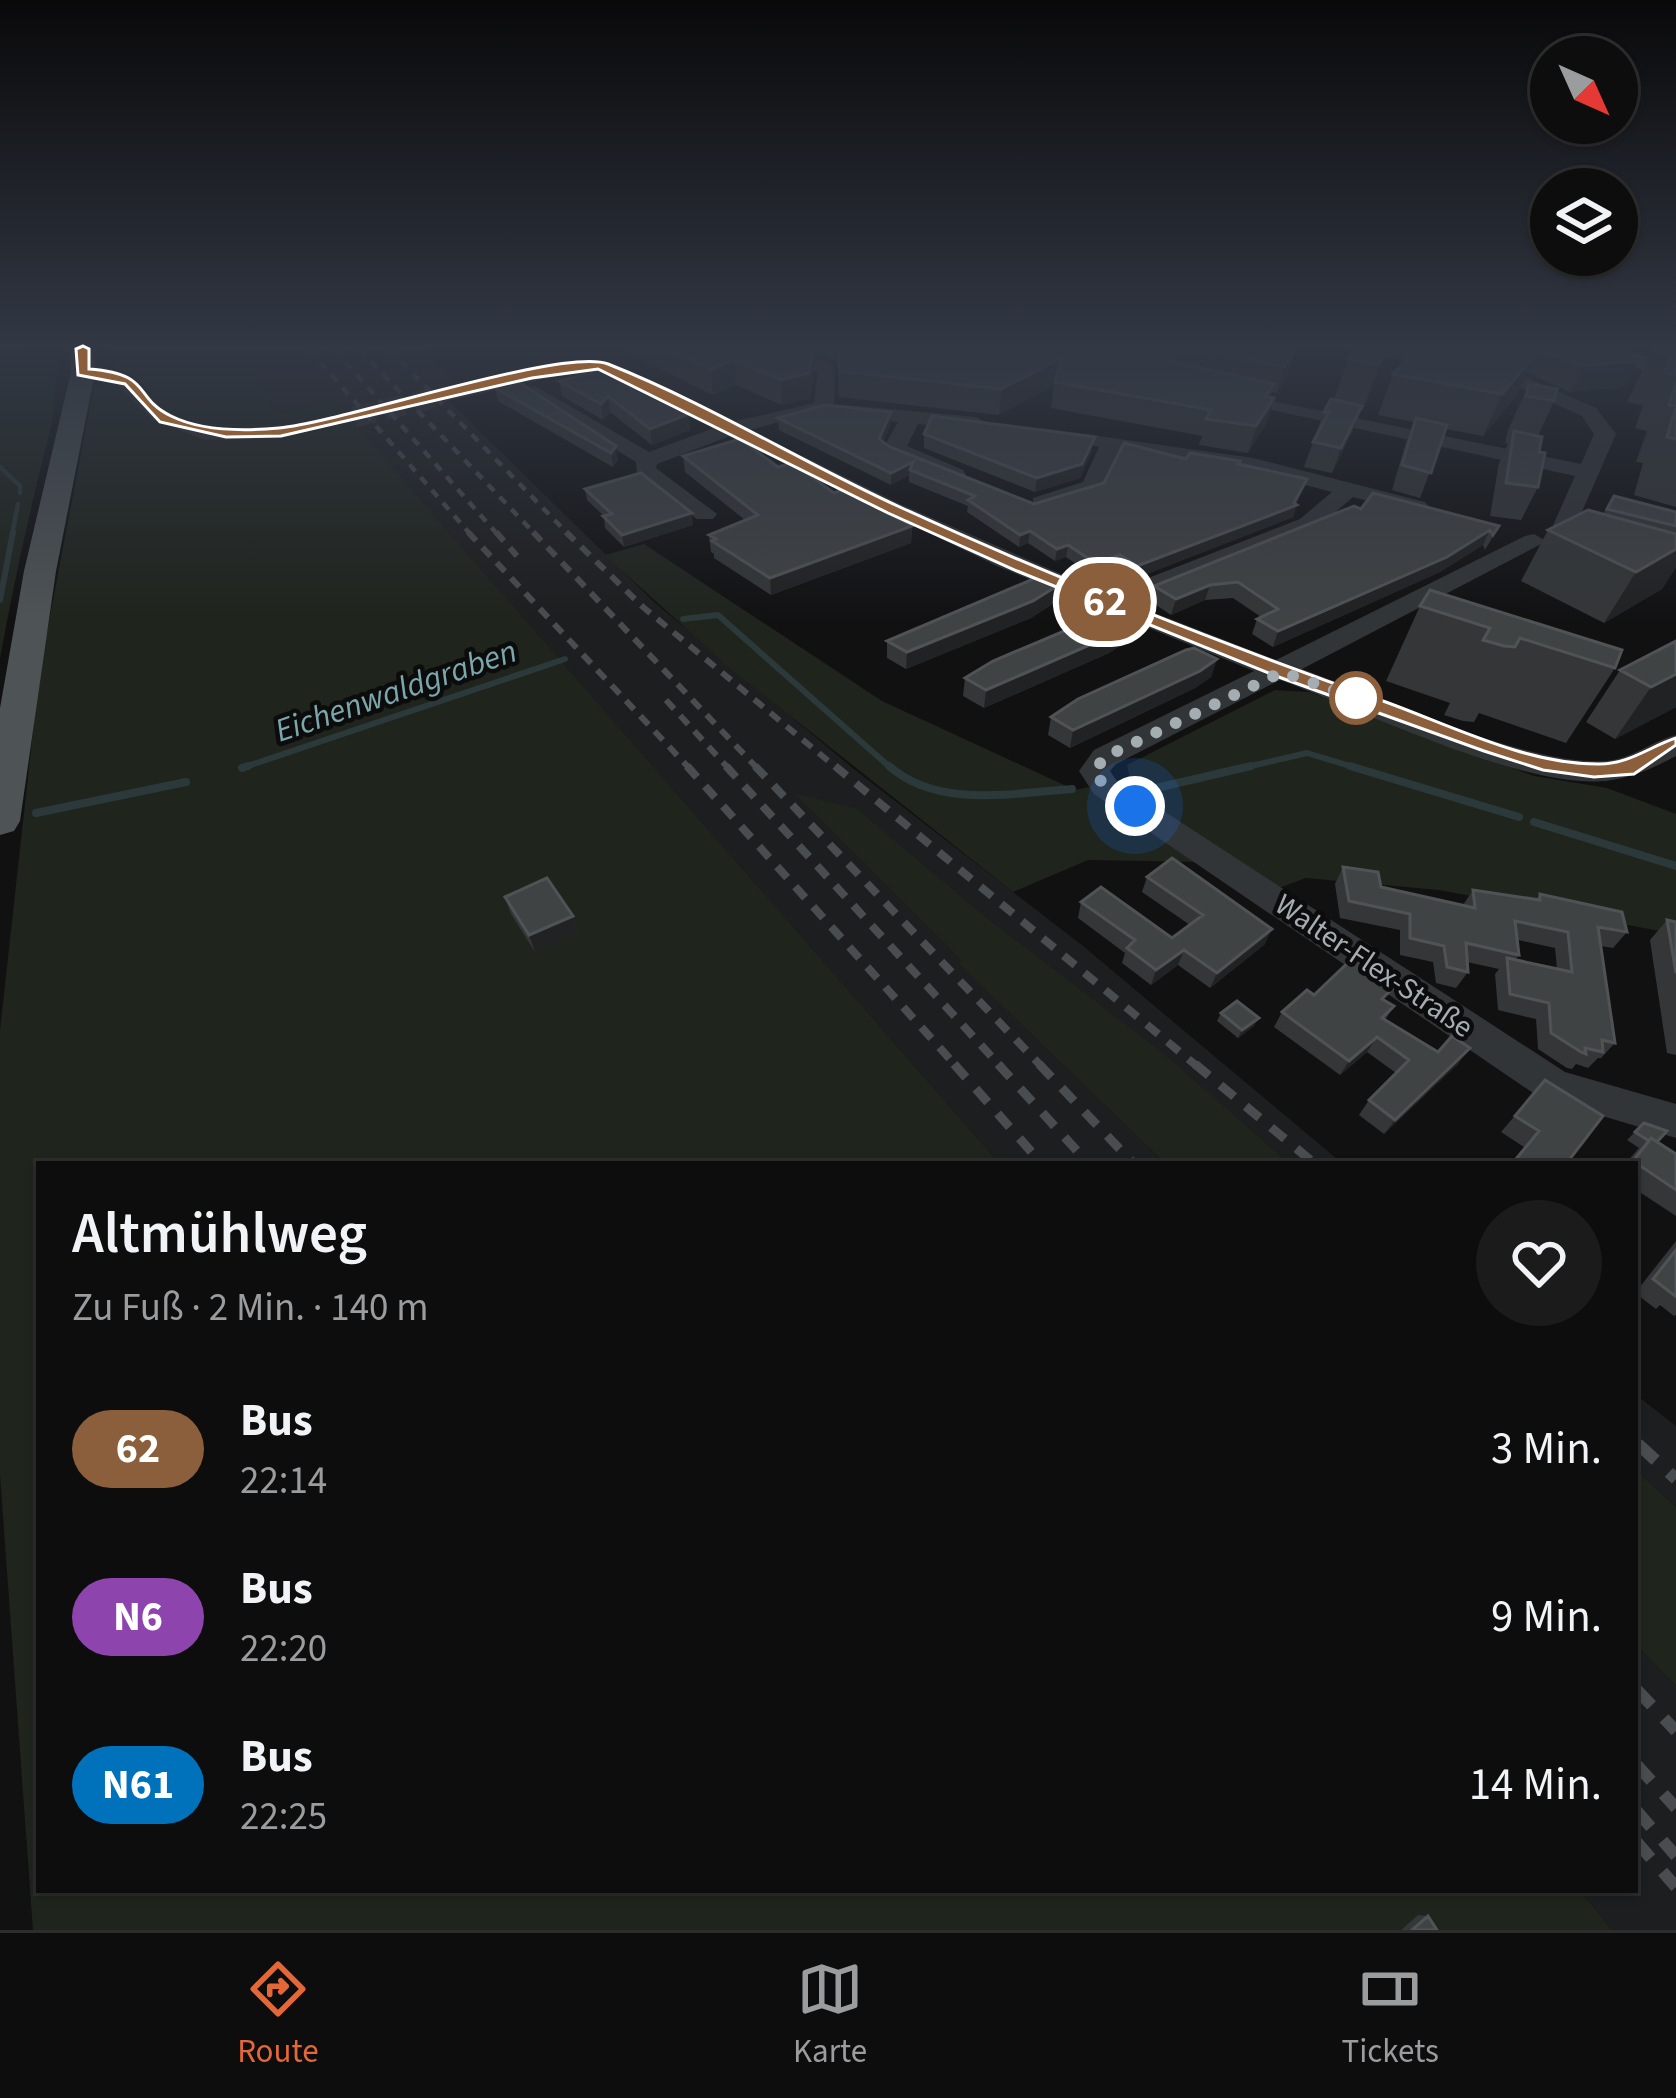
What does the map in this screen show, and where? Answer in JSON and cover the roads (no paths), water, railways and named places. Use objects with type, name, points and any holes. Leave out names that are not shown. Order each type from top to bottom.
[{"type":"main road","points":[[0,820],[40,571],[67,439]]},
{"type":"street","points":[[611,439],[647,460]]},
{"type":"street","points":[[647,460],[703,439]]},
{"type":"street","points":[[750,439],[894,510],[1107,603],[1282,672],[1543,764],[1627,770],[1676,744]]},
{"type":"street","points":[[899,439],[899,450],[972,482]]},
{"type":"street","points":[[1098,439],[1252,465],[1448,516]]},
{"type":"street","points":[[1436,439],[1587,472]]},
{"type":"street","points":[[1282,672],[1556,544],[1588,500],[1587,472],[1603,439]]},
{"type":"street","points":[[1020,499],[1034,505],[1092,486],[1112,441]]},
{"type":"street","points":[[647,460],[645,470],[705,514]]},
{"type":"street","points":[[1107,603],[1308,524],[1349,489]]},
{"type":"street","points":[[1490,528],[1556,544]]},
{"type":"street","name":"Walter-Flex-Straße","points":[[1282,672],[1105,757],[1094,771],[1105,787],[1552,1085],[1676,1121]]},
{"type":"waterway","name":"Eichenwaldgraben","points":[[0,467],[20,486],[20,493]]},
{"type":"waterway","name":"Eichenwaldgraben","points":[[12,535],[18,504]]},
{"type":"waterway","name":"Eichenwaldgraben","points":[[0,600],[13,532]]},
{"type":"waterway","name":"Eichenwaldgraben","points":[[683,619],[718,615],[892,769]]},
{"type":"waterway","name":"Eichenwaldgraben","points":[[248,766],[242,768],[565,659]]},
{"type":"waterway","name":"Eichenwaldgraben","points":[[1238,769],[1307,753],[1360,769]]},
{"type":"waterway","name":"Eichenwaldgraben","points":[[889,766],[908,779],[953,793],[1001,795],[1072,789]]},
{"type":"waterway","name":"Eichenwaldgraben","points":[[1152,789],[1251,766]]},
{"type":"waterway","name":"Eichenwaldgraben","points":[[1350,766],[1519,817]]},
{"type":"waterway","name":"Eichenwaldgraben","points":[[36,813],[186,782]]},
{"type":"waterway","name":"Eichenwaldgraben","points":[[1534,822],[1676,866]]},
{"type":"railway","points":[[387,439],[471,535]]},
{"type":"railway","points":[[413,439],[498,535]]},
{"type":"railway","points":[[445,439],[536,535]]},
{"type":"railway","points":[[476,439],[568,534]]},
{"type":"railway","points":[[468,532],[690,769]]},
{"type":"railway","points":[[496,532],[517,556]]},
{"type":"railway","points":[[533,532],[758,769]]},
{"type":"railway","points":[[568,534],[643,607],[838,769]]},
{"type":"railway","points":[[666,700],[729,769]]},
{"type":"railway","points":[[687,766],[957,1067]]},
{"type":"railway","points":[[726,766],[1001,1067]]},
{"type":"railway","points":[[755,766],[1042,1067]]},
{"type":"railway","points":[[835,766],[1198,1067]]},
{"type":"railway","points":[[954,1064],[1039,1161]]},
{"type":"railway","points":[[998,1064],[1086,1161]]},
{"type":"railway","points":[[1039,1064],[1131,1161]]},
{"type":"railway","points":[[1195,1064],[1311,1161]]},
{"type":"railway","points":[[1638,1444],[1676,1479]]},
{"type":"railway","points":[[1638,1691],[1676,1731]]},
{"type":"railway","points":[[1638,1766],[1676,1808]]},
{"type":"railway","points":[[1638,1812],[1676,1856]]},
{"type":"railway","points":[[1638,1843],[1676,1887]]}]
